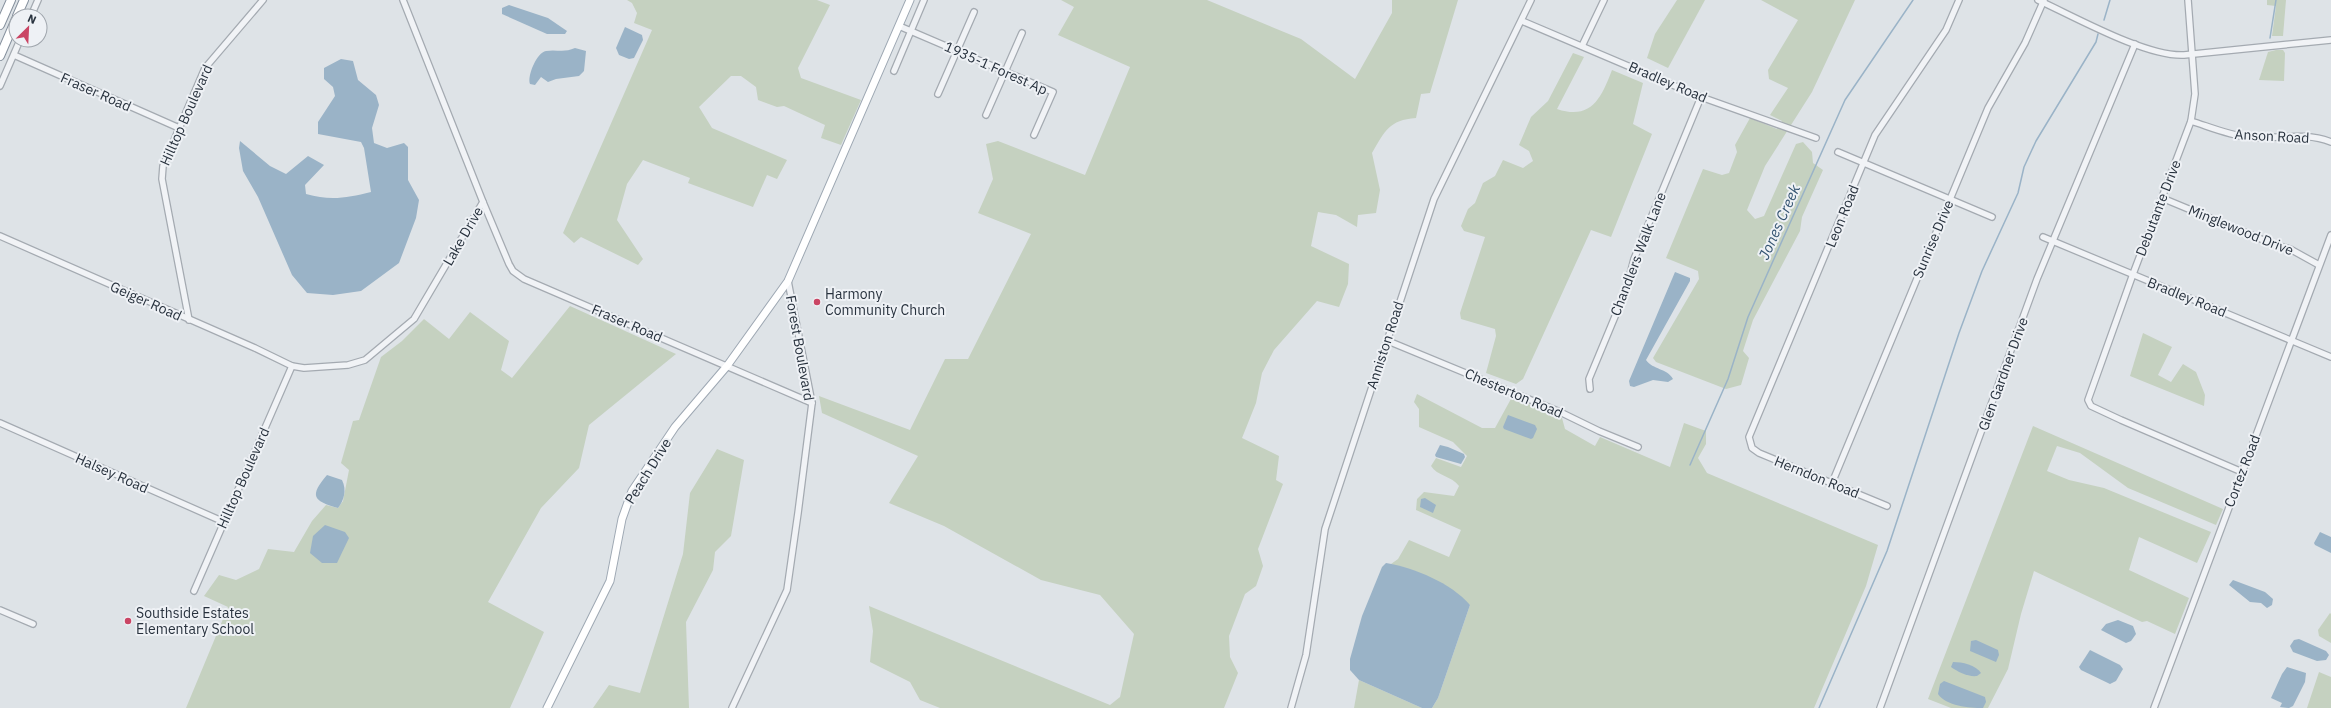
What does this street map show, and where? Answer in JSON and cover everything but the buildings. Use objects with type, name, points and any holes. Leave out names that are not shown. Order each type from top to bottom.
[{"type":"highway","points":[[0,25],[11,0]]},
{"type":"highway","points":[[0,56],[8,38]]},
{"type":"main road","name":"Forest Boulevard","points":[[788,281],[910,0]]},
{"type":"main road","name":"Peach Drive","points":[[547,708],[610,581],[622,519],[632,491],[675,427],[727,366],[788,281]]},
{"type":"street","name":"Hilltop Boulevard","points":[[190,320],[162,179],[163,166],[210,60],[263,0]]},
{"type":"street","name":"Lake Drive","points":[[292,366],[304,368],[358,363],[377,351],[406,327],[421,309],[483,202],[403,0]]},
{"type":"street","points":[[894,71],[924,0]]},
{"type":"street","name":"Anniston Road","points":[[1291,708],[1305,661],[1325,529],[1439,186],[1522,21],[1531,0]]},
{"type":"street","points":[[1582,46],[1604,0]]},
{"type":"street","name":"Leon Road","points":[[1750,444],[1750,437],[1863,163],[1880,126],[1946,30],[1959,0]]},
{"type":"street","name":"Debutante Drive","points":[[2188,0],[2195,94],[2191,120],[2132,274],[2088,396],[2089,403],[2094,407],[2242,472]]},
{"type":"street","points":[[2042,1],[2135,44],[2167,54],[2177,55],[2331,40]]},
{"type":"street","name":"Sunrise Drive","points":[[1832,483],[1988,108],[2025,43],[2042,1]]},
{"type":"street","points":[[938,94],[974,12]]},
{"type":"street","name":"Bradley Road","points":[[1522,21],[1701,97],[1816,138]]},
{"type":"street","name":"1935-1 Forest Ap","points":[[899,26],[1053,92],[1034,135]]},
{"type":"street","points":[[986,115],[1022,33]]},
{"type":"street","name":"Glen Gardner Drive","points":[[1880,708],[2037,279],[2054,242],[2078,176],[2135,44]]},
{"type":"street","points":[[0,86],[17,48]]},
{"type":"street","name":"Fraser Road","points":[[14,55],[179,128]]},
{"type":"street","name":"Chandlers Walk Lane","points":[[1590,389],[1589,379],[1626,290],[1634,258],[1701,97]]},
{"type":"street","name":"Anson Road","points":[[2191,120],[2232,135],[2249,138],[2305,136],[2331,142]]},
{"type":"street","points":[[1838,152],[1992,217]]},
{"type":"street","name":"Minglewood Drive","points":[[2162,198],[2273,244],[2290,249],[2319,265]]},
{"type":"street","name":"Fraser Road","points":[[483,202],[509,264],[519,275],[812,403]]},
{"type":"street","name":"Cortez Road","points":[[2154,708],[2331,235]]},
{"type":"street","name":"Geiger Road","points":[[0,236],[292,366]]},
{"type":"street","name":"Bradley Road","points":[[2043,237],[2331,357]]},
{"type":"street","name":"Forest Boulevard","points":[[732,708],[787,590],[812,403],[788,281]]},
{"type":"street","name":"Chesterton Road","points":[[1388,341],[1560,412],[1599,431],[1638,447]]},
{"type":"street","name":"Hilltop Boulevard","points":[[194,591],[292,366]]},
{"type":"street","name":"Halsey Road","points":[[0,424],[224,522]]},
{"type":"street","name":"Herndon Road","points":[[1750,444],[1759,453],[1887,506]]},
{"type":"street","points":[[0,610],[33,624]]},
{"type":"green space","points":[[627,0],[817,0],[830,5],[798,68],[801,78],[861,100],[841,145],[821,138],[825,125],[784,106],[777,107],[758,100],[756,87],[741,76],[731,76],[699,107],[712,128],[787,160],[777,179],[767,175],[753,207],[688,183],[690,178],[643,160],[627,184],[617,220],[643,259],[638,265],[581,237],[574,243],[563,233],[652,30],[634,23],[637,13],[632,3]]},
{"type":"green space","points":[[1061,0],[1207,0],[1301,39],[1355,79],[1392,13],[1392,0],[1458,0],[1430,93],[1421,94],[1416,118],[1407,119],[1394,124],[1385,133],[1372,153],[1380,190],[1376,213],[1358,215],[1357,227],[1336,215],[1318,212],[1311,246],[1349,264],[1348,284],[1339,307],[1317,301],[1274,350],[1262,373],[1256,403],[1242,438],[1279,456],[1276,480],[1283,484],[1258,549],[1263,566],[1256,586],[1245,594],[1229,636],[1230,657],[1238,673],[1224,708],[940,708],[920,700],[910,682],[870,662],[873,631],[869,606],[1110,705],[1120,697],[1134,634],[1100,595],[1041,580],[944,526],[889,503],[918,456],[822,413],[819,396],[910,430],[945,359],[968,359],[1031,234],[978,213],[993,179],[986,144],[998,141],[1085,175],[1130,67],[1058,35],[1074,7]]},
{"type":"green space","points":[[1677,0],[1705,0],[1668,68],[1647,58],[1655,34]]},
{"type":"green space","points":[[1761,0],[1855,0],[1812,92],[1765,166],[1747,210],[1755,219],[1764,216],[1796,144],[1803,142],[1812,152],[1813,163],[1823,170],[1802,217],[1800,231],[1753,320],[1743,351],[1749,358],[1741,385],[1726,389],[1656,362],[1653,358],[1699,279],[1698,271],[1666,258],[1703,169],[1722,175],[1729,173],[1737,152],[1735,145],[1750,118],[1777,129],[1782,121],[1770,115],[1788,88],[1769,79],[1768,70],[1798,20]]},
{"type":"green space","points":[[2267,0],[2286,0],[2283,36],[2272,36],[2276,6],[2267,5]]},
{"type":"green space","points":[[2283,50],[2285,53],[2284,81],[2259,80],[2268,52]]},
{"type":"green space","points":[[1573,53],[1584,57],[1557,109],[1569,112],[1579,112],[1587,109],[1594,104],[1599,97],[1612,70],[1643,83],[1633,124],[1652,134],[1611,237],[1591,230],[1523,379],[1516,384],[1486,373],[1496,336],[1495,329],[1461,319],[1460,313],[1485,237],[1464,231],[1461,226],[1468,209],[1475,203],[1483,183],[1495,176],[1503,160],[1523,168],[1533,161],[1529,151],[1519,145],[1531,117],[1548,101]]},
{"type":"green space","points":[[570,306],[676,354],[589,425],[579,468],[541,508],[488,602],[544,632],[510,708],[186,708],[228,607],[204,596],[219,575],[236,580],[259,569],[268,549],[294,552],[312,521],[326,505],[338,508],[343,501],[349,470],[341,463],[353,421],[359,420],[381,357],[402,341],[424,319],[449,339],[470,312],[509,341],[501,370],[512,378]]},
{"type":"green space","points":[[2143,333],[2172,347],[2158,375],[2171,382],[2183,364],[2196,372],[2205,395],[2204,406],[2130,376]]},
{"type":"green space","points":[[1417,394],[1482,428],[1495,428],[1512,397],[1562,418],[1565,429],[1595,446],[1600,437],[1670,467],[1684,423],[1706,431],[1706,444],[1698,458],[1707,473],[1878,545],[1866,586],[1814,708],[1432,708],[1438,698],[1470,605],[1418,574],[1391,564],[1398,559],[1409,540],[1449,557],[1461,530],[1416,510],[1417,499],[1424,492],[1454,496],[1459,486],[1453,480],[1437,472],[1431,466],[1436,458],[1461,467],[1467,456],[1453,442],[1419,427],[1419,409],[1414,402]]},
{"type":"green space","points":[[2033,426],[2223,509],[2216,525],[2128,488],[2080,453],[2057,446],[2047,471],[2069,480],[2104,488],[2211,532],[2197,563],[2139,537],[2129,570],[2189,598],[2175,634],[2147,621],[2142,622],[2034,571],[2021,614],[2008,669],[1988,708],[1951,708],[1928,699]]},
{"type":"green space","points":[[717,449],[744,460],[731,536],[715,552],[713,570],[686,622],[689,708],[593,708],[609,685],[640,693],[683,554],[690,493]]},
{"type":"green space","points":[[2330,613],[2331,643],[2319,636],[2318,630]]},
{"type":"green space","points":[[2319,672],[2331,677],[2331,708],[2307,708]]},
{"type":"green space","points":[[1359,680],[1422,708],[1354,708]]},
{"type":"water","points":[[509,5],[548,18],[567,31],[565,34],[547,34],[502,14],[502,8]]},
{"type":"water","points":[[625,27],[642,35],[643,40],[634,58],[629,59],[619,55],[616,48]]},
{"type":"water","points":[[575,48],[586,51],[584,71],[579,76],[556,79],[548,82],[541,77],[535,85],[530,84],[529,80],[531,70],[539,55],[546,51]]},
{"type":"water","points":[[341,59],[353,61],[358,80],[376,95],[379,105],[372,128],[374,143],[387,148],[404,143],[408,147],[408,180],[419,200],[416,218],[399,263],[361,291],[333,295],[307,293],[292,275],[258,197],[243,171],[239,148],[240,141],[270,166],[286,174],[308,156],[324,165],[305,185],[306,194],[338,198],[371,192],[364,148],[361,142],[318,134],[318,122],[335,96],[333,87],[324,79],[324,68]]},
{"type":"water","points":[[1675,272],[1690,278],[1690,281],[1646,360],[1652,366],[1670,375],[1673,379],[1668,382],[1653,380],[1634,387],[1630,386],[1629,381]]},
{"type":"water","points":[[1508,415],[1535,425],[1537,429],[1533,438],[1531,439],[1504,429],[1503,427]]},
{"type":"water","points":[[1440,445],[1464,454],[1465,457],[1461,464],[1436,457],[1435,455]]},
{"type":"water","points":[[327,475],[342,480],[344,484],[344,495],[338,508],[323,503],[316,497],[316,493],[321,482]]},
{"type":"water","points":[[1425,498],[1436,505],[1433,513],[1420,507],[1421,499]]},
{"type":"water","points":[[325,525],[345,532],[349,538],[337,563],[322,563],[310,553],[313,536]]},
{"type":"water","points":[[2320,532],[2331,537],[2331,553],[2315,545],[2314,543]]},
{"type":"water","points":[[1386,563],[1409,569],[1443,583],[1470,605],[1438,698],[1432,708],[1422,708],[1359,680],[1350,670],[1350,659],[1362,616],[1382,567]]},
{"type":"water","points":[[2233,580],[2265,592],[2273,599],[2272,605],[2267,608],[2261,603],[2250,602],[2229,585]]},
{"type":"water","points":[[2118,620],[2133,626],[2136,634],[2131,641],[2126,643],[2101,630],[2106,624]]},
{"type":"water","points":[[2299,639],[2326,651],[2329,655],[2326,660],[2317,661],[2293,652],[2290,646],[2294,640]]},
{"type":"water","points":[[1976,640],[1998,650],[1999,655],[1996,662],[1970,651],[1971,641]]},
{"type":"water","points":[[2090,650],[2120,665],[2123,669],[2116,681],[2110,684],[2081,670],[2079,667]]},
{"type":"water","points":[[1953,662],[1968,664],[1979,670],[1981,673],[1977,676],[1963,674],[1951,667]]},
{"type":"water","points":[[2287,667],[2306,673],[2305,682],[2293,706],[2289,708],[2280,707],[2282,703],[2271,698],[2282,674]]},
{"type":"water","points":[[1944,681],[1985,697],[1986,702],[1983,708],[1958,706],[1946,701],[1938,694],[1940,684]]},
{"type":"waterway","name":"Jones Creek","points":[[1690,465],[1728,379],[1748,317],[1845,100],[1913,0]]},
{"type":"waterway","points":[[2104,20],[2110,0]]},
{"type":"waterway","points":[[2270,38],[2276,0]]},
{"type":"waterway","points":[[1819,708],[1887,551],[1959,333],[1982,271],[2018,193],[2024,167],[2036,141],[2096,42],[2098,34]]},
{"type":"place","name":"Harmony Community Church","points":[[817,302]]},
{"type":"place","name":"Southside Estates Elementary School","points":[[128,621]]}]
